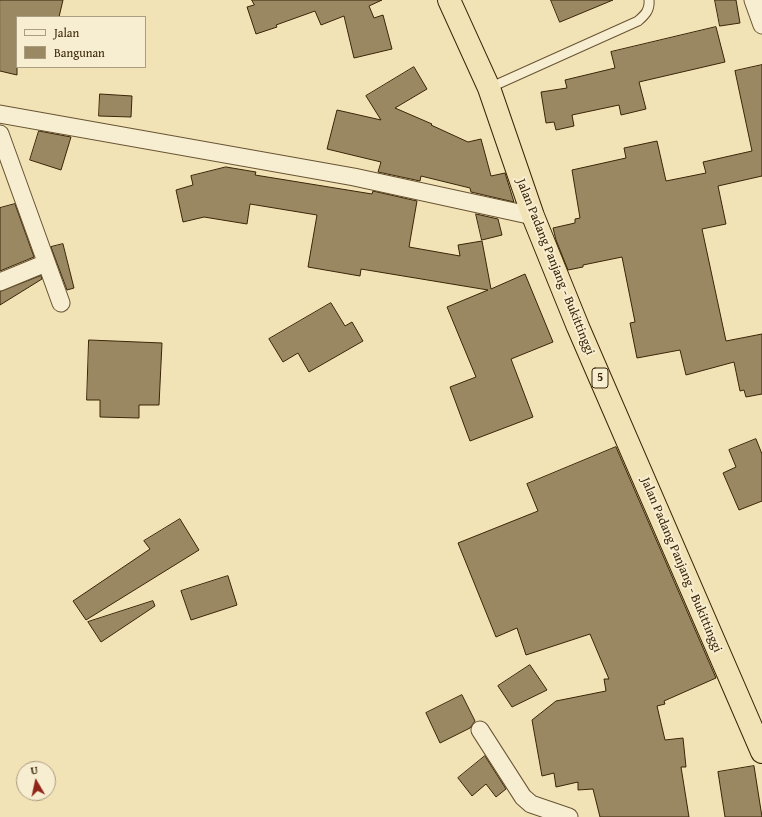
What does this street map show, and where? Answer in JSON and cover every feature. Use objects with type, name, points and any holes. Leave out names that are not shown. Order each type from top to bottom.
[{"type":"highway","name":"Jalan Padang Panjang - Bukittinggi","points":[[449,0],[489,88],[533,216],[582,335],[762,752]]},
{"type":"street","points":[[753,0],[762,25]]},
{"type":"street","points":[[0,114],[354,177],[533,216]]},
{"type":"street","points":[[0,134],[61,303]]},
{"type":"street","points":[[0,282],[46,263]]},
{"type":"street","points":[[480,730],[523,797],[531,804],[569,817]]},
{"type":"lane","points":[[489,88],[638,21],[647,13],[650,6],[649,0]]},
{"type":"building","points":[[0,0],[63,0],[59,16],[16,16],[17,75],[0,71]]},
{"type":"building","points":[[252,0],[382,0],[369,6],[374,18],[383,15],[392,49],[354,58],[344,16],[321,25],[315,11],[256,34],[247,7],[254,5]]},
{"type":"building","points":[[551,0],[613,0],[560,22]]},
{"type":"building","points":[[715,0],[736,0],[740,23],[720,26]]},
{"type":"building","points":[[716,27],[725,62],[639,82],[646,109],[621,115],[619,105],[572,115],[574,126],[556,130],[554,122],[546,123],[541,92],[567,88],[565,80],[615,68],[611,52]]},
{"type":"building","points":[[762,65],[762,176],[718,186],[726,224],[702,229],[726,341],[762,334],[762,394],[746,397],[744,390],[740,391],[734,362],[686,375],[680,350],[637,358],[630,323],[635,322],[622,257],[583,265],[583,267],[568,270],[556,240],[553,228],[575,223],[575,219],[580,218],[572,170],[626,158],[624,148],[657,141],[666,181],[706,173],[703,162],[752,151],[735,71]]},
{"type":"building","points":[[414,67],[427,89],[395,108],[468,142],[481,139],[491,176],[505,173],[514,202],[471,192],[470,188],[421,176],[420,181],[378,172],[381,162],[327,149],[337,110],[381,120],[366,96]]},
{"type":"building","points":[[100,94],[132,96],[131,117],[99,116]]},
{"type":"building","points":[[39,131],[71,137],[61,170],[30,160]]},
{"type":"building","points":[[226,167],[256,172],[255,175],[372,194],[373,191],[417,201],[409,247],[460,256],[458,245],[482,241],[491,289],[525,274],[553,342],[511,359],[533,417],[470,441],[450,387],[476,377],[447,307],[488,290],[361,269],[360,276],[308,267],[317,215],[250,204],[247,224],[204,217],[183,222],[176,190],[193,185],[191,176]]},
{"type":"building","points":[[15,204],[34,257],[0,271],[0,208]]},
{"type":"building","points":[[476,214],[498,219],[502,235],[482,240]]},
{"type":"building","points":[[63,244],[74,288],[67,290],[51,247]]},
{"type":"building","points":[[41,276],[42,279],[0,305],[0,292]]},
{"type":"building","points":[[331,303],[345,326],[352,322],[363,341],[309,372],[298,353],[283,362],[269,339]]},
{"type":"building","points":[[89,340],[162,343],[159,405],[139,405],[139,418],[100,417],[100,400],[87,400]]},
{"type":"building","points":[[756,439],[762,454],[762,501],[739,510],[723,473],[736,467],[729,450]]},
{"type":"building","points":[[616,447],[716,678],[664,701],[665,704],[657,706],[665,740],[683,738],[686,767],[681,767],[689,817],[600,817],[593,789],[578,790],[578,782],[556,787],[554,773],[542,776],[532,720],[556,701],[606,691],[604,679],[609,679],[590,634],[526,655],[517,628],[496,637],[458,543],[538,511],[527,484]]},
{"type":"building","points":[[180,519],[199,550],[86,620],[73,601],[150,549],[144,541]]},
{"type":"building","points":[[228,576],[237,605],[191,620],[181,591]]},
{"type":"building","points":[[153,601],[155,606],[101,642],[88,622]]},
{"type":"building","points":[[530,665],[547,690],[512,707],[498,686]]},
{"type":"building","points":[[462,695],[475,721],[470,728],[440,743],[426,713]]},
{"type":"building","points":[[485,756],[506,789],[496,797],[486,784],[472,796],[458,778]]},
{"type":"building","points":[[754,766],[762,817],[725,817],[718,772]]}]
